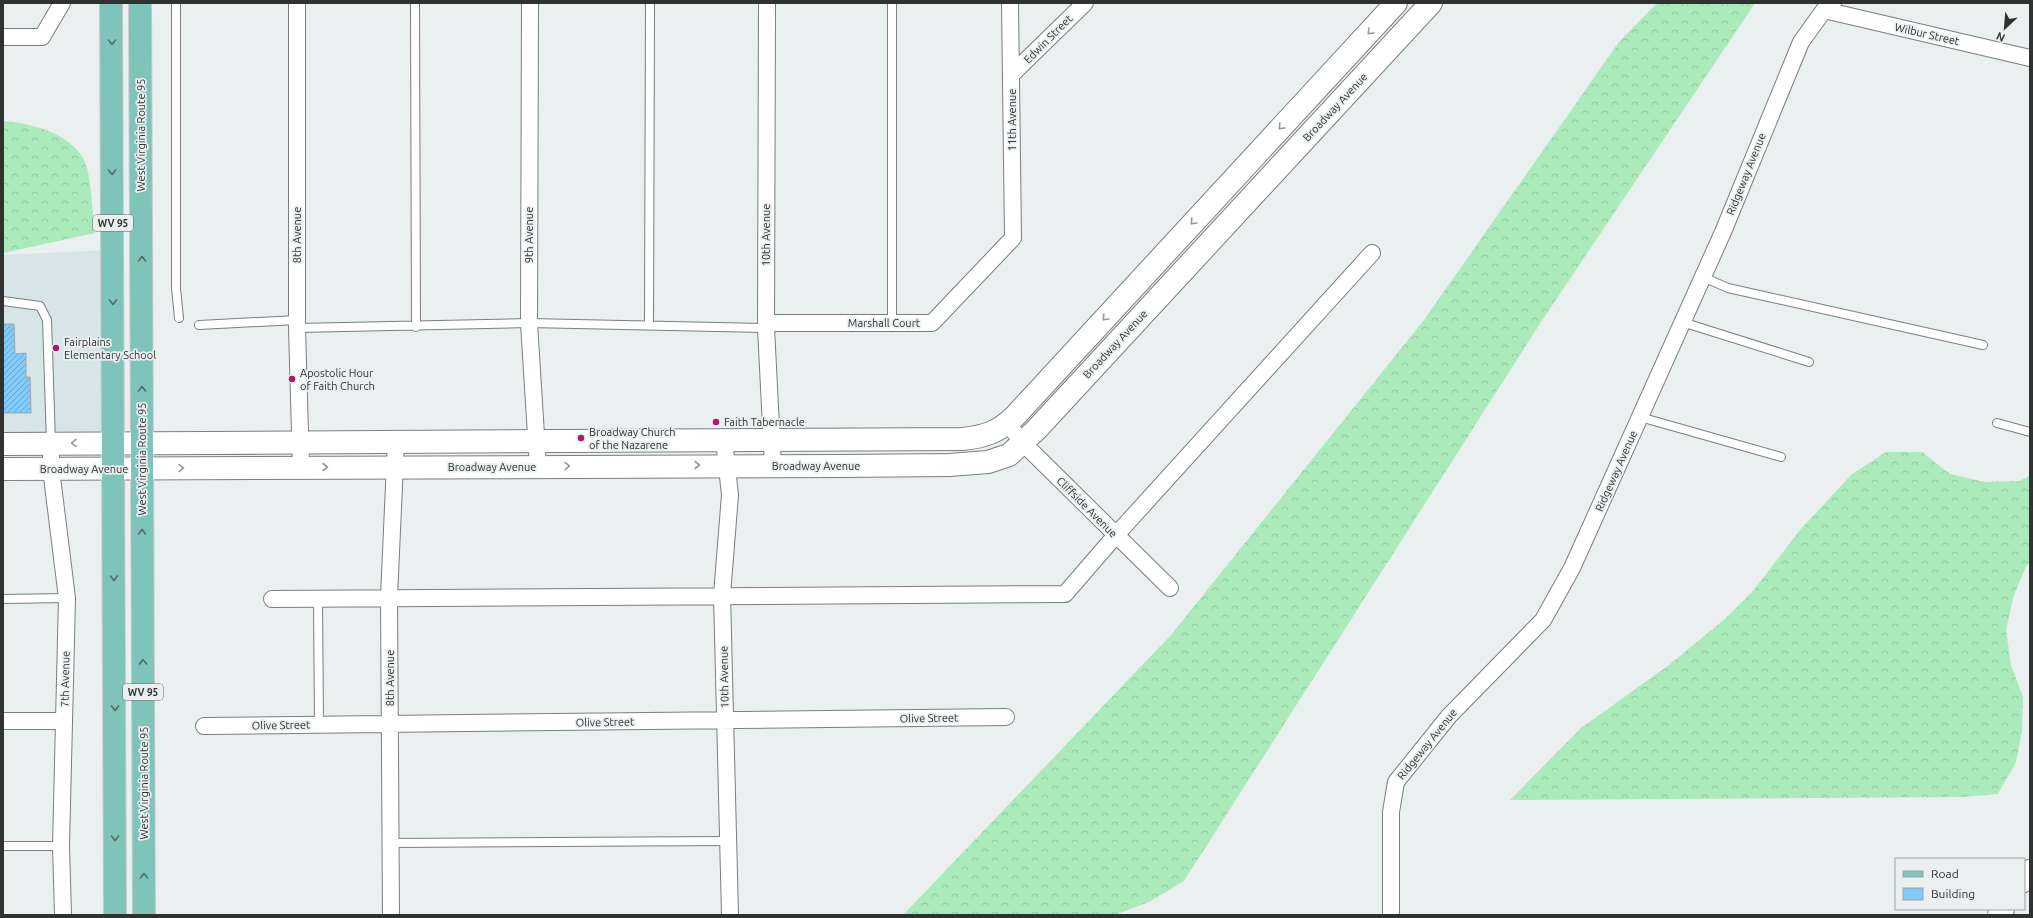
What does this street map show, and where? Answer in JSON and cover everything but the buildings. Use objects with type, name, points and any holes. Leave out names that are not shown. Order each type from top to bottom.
[{"type":"main road","name":"WV 95","points":[[111,3],[115,915]]},
{"type":"main road","name":"West Virginia Route 95","points":[[140,3],[144,915]]},
{"type":"main road","points":[[3,444],[142,442],[962,439],[986,436],[1008,423],[1396,3]]},
{"type":"main road","name":"Broadway Avenue","points":[[3,469],[974,464],[999,459],[1023,443],[1431,3]]},
{"type":"street","points":[[3,37],[42,37],[62,3]]},
{"type":"street","name":"8th Avenue","points":[[297,3],[297,324],[301,467]]},
{"type":"street","name":"9th Avenue","points":[[530,3],[528,323],[538,467]]},
{"type":"street","name":"10th Avenue","points":[[766,3],[766,326],[773,466]]},
{"type":"street","name":"11th Avenue","points":[[1010,3],[1012,74],[1012,238]]},
{"type":"street","name":"Edwin Street","points":[[1012,74],[1085,3]]},
{"type":"street","name":"Wilbur Street","points":[[1828,6],[2030,58]]},
{"type":"street","name":"Ridgeway Avenue","points":[[1391,915],[1391,812],[1396,782],[1449,716],[1543,620],[1572,568],[1703,277],[1801,42],[1828,6]]},
{"type":"street","name":"Marshall Court","points":[[766,326],[932,323],[1012,238]]},
{"type":"street","points":[[272,599],[389,597],[1064,594],[1372,253]]},
{"type":"street","name":"Cliffside Avenue","points":[[1008,423],[1023,443],[1170,588]]},
{"type":"street","name":"10th Avenue","points":[[724,440],[730,495],[722,595],[730,915]]},
{"type":"street","name":"8th Avenue","points":[[391,915],[389,597],[396,468],[396,441]]},
{"type":"street","name":"7th Avenue","points":[[51,444],[51,469],[67,598],[61,846],[63,915]]},
{"type":"street","name":"Olive Street","points":[[204,726],[1006,717]]},
{"type":"street","points":[[3,721],[64,721]]},
{"type":"lane","points":[[176,3],[176,288],[179,318]]},
{"type":"lane","points":[[415,3],[416,327]]},
{"type":"lane","points":[[649,326],[650,3]]},
{"type":"lane","points":[[892,3],[892,323]]},
{"type":"lane","points":[[1703,277],[1728,288],[1983,345]]},
{"type":"lane","points":[[3,301],[40,306],[47,320],[51,444]]},
{"type":"lane","points":[[1682,322],[1808,362]]},
{"type":"lane","points":[[199,325],[297,324],[416,327],[528,323],[649,326],[766,326]]},
{"type":"lane","points":[[1640,417],[1781,457]]},
{"type":"lane","points":[[1997,423],[2030,432]]},
{"type":"lane","points":[[3,599],[67,598]]},
{"type":"lane","points":[[318,598],[319,725]]},
{"type":"lane","points":[[390,843],[728,841]]},
{"type":"lane","points":[[3,846],[61,846]]},
{"type":"shaded area","name":"Fairplains Elementary School","points":[[108,250],[109,441],[3,441],[3,255]]},
{"type":"green space","points":[[1657,3],[1755,3],[1541,322],[1184,881],[1149,902],[1115,915],[903,915],[1171,635],[1424,320],[1619,42]]},
{"type":"green space","points":[[3,121],[15,122],[40,128],[64,139],[74,147],[82,157],[87,168],[95,233],[3,253]]},
{"type":"green space","points":[[1886,452],[1922,452],[1950,474],[1985,482],[2019,481],[2030,476],[2030,562],[2026,566],[2013,598],[2006,630],[2011,665],[2023,697],[2022,731],[2016,762],[1998,794],[1963,797],[1510,800],[1581,728],[1669,665],[1726,618],[1753,591],[1800,530],[1852,474]]},
{"type":"place","name":"Fairplains Elementary School","points":[[56,348]]},
{"type":"place","name":"Apostolic Hour of Faith Church","points":[[292,379]]},
{"type":"place","name":"Faith Tabernacle","points":[[716,422]]},
{"type":"place","name":"Broadway Church of the Nazarene","points":[[581,438]]}]
